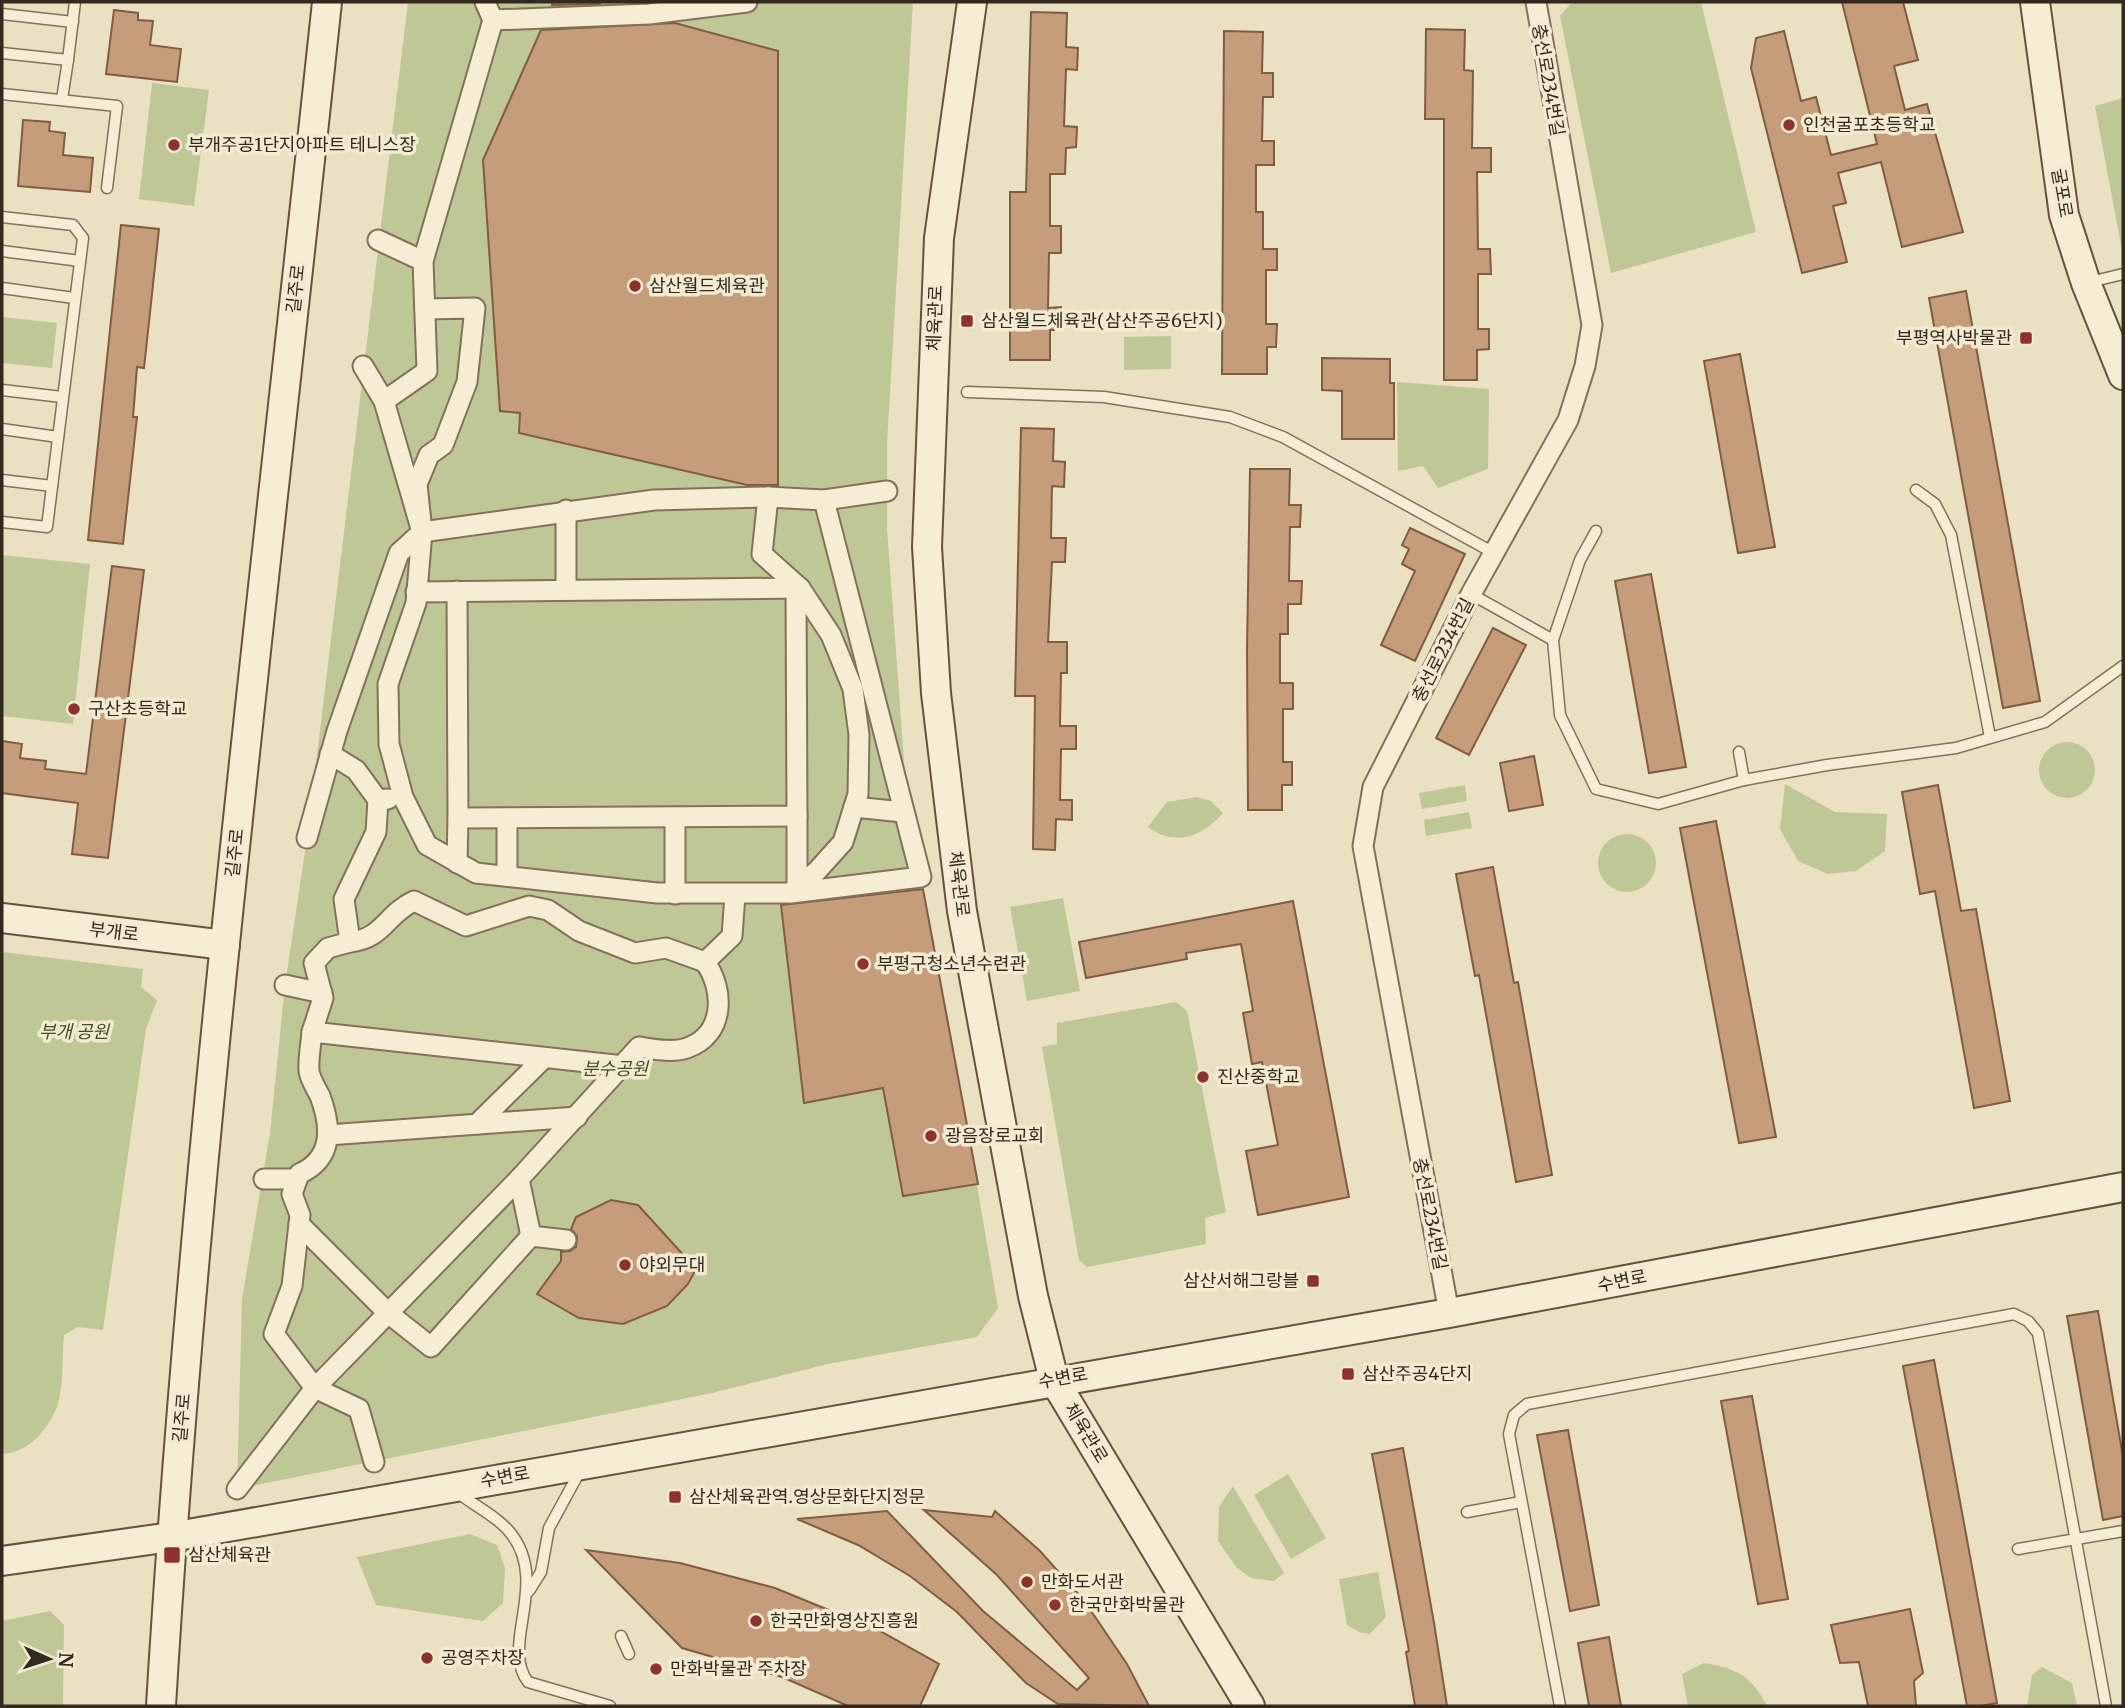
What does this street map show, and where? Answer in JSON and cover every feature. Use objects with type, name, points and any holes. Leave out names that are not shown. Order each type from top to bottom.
[{"type":"main road","name":"길주로","points":[[160,1706],[171,1536],[225,945],[327,2]]},
{"type":"main road","name":"체육관로","points":[[972,2],[939,238],[927,547],[936,693],[962,911],[1033,1296],[1054,1380],[1250,1706]]},
{"type":"main road","name":"굴포로","points":[[2035,2],[2064,215],[2086,283],[2123,375]]},
{"type":"main road","name":"부개로","points":[[2,918],[225,945]]},
{"type":"main road","name":"수변로","points":[[2,1561],[171,1536],[1449,1313],[2123,1187]]},
{"type":"street","points":[[384,401],[427,371],[423,261],[493,20],[485,2]]},
{"type":"street","points":[[493,20],[556,10],[747,2]]},
{"type":"street","name":"충선로234번길","points":[[1449,1313],[1363,846],[1373,788],[1471,594],[1567,420],[1585,366],[1592,325],[1536,2]]},
{"type":"street","points":[[379,240],[423,261]]},
{"type":"street","points":[[425,309],[475,309],[467,383],[443,446],[429,455],[417,484],[422,531],[416,592],[388,684],[389,744],[402,797],[427,845],[476,873],[675,894],[735,895],[921,877],[824,500]]},
{"type":"street","points":[[363,366],[384,401],[422,531]]},
{"type":"street","points":[[307,838],[330,754],[399,553],[422,531],[654,500],[768,497],[824,500],[887,491]]},
{"type":"street","points":[[768,497],[762,554],[798,588],[831,635],[853,690],[859,735],[858,794],[843,842],[817,872],[793,890]]},
{"type":"street","points":[[566,510],[566,590]]},
{"type":"street","points":[[416,592],[798,588]]},
{"type":"street","points":[[793,890],[797,816],[798,588]]},
{"type":"street","points":[[457,592],[457,863]]},
{"type":"street","points":[[330,754],[356,770],[377,800],[376,832],[344,899],[350,942]]},
{"type":"street","points":[[377,800],[402,797]]},
{"type":"street","points":[[854,807],[903,812]]},
{"type":"street","points":[[458,818],[797,816]]},
{"type":"street","points":[[675,894],[676,817]]},
{"type":"street","points":[[507,818],[507,876]]},
{"type":"street","points":[[705,962],[732,936],[735,895]]},
{"type":"street","points":[[237,1489],[315,1388],[519,1179],[639,1047],[686,1048],[707,1037],[719,1013],[719,989],[705,962],[666,948],[635,953],[579,931],[548,909],[529,906],[466,926],[414,901],[398,908],[381,930],[366,941],[328,948],[314,963],[323,998],[312,1032],[309,1071],[321,1100],[328,1135],[326,1149],[314,1167],[299,1174],[292,1194],[300,1215],[292,1286],[274,1334],[315,1388],[359,1409],[374,1462]]},
{"type":"street","points":[[285,985],[322,993]]},
{"type":"street","points":[[312,1032],[624,1066]]},
{"type":"street","points":[[477,1124],[544,1058]]},
{"type":"street","points":[[328,1135],[577,1117]]},
{"type":"street","points":[[264,1179],[297,1180]]},
{"type":"street","points":[[519,1179],[531,1236]]},
{"type":"street","points":[[299,1224],[388,1313],[431,1347],[531,1236]]},
{"type":"street","points":[[531,1236],[566,1240]]},
{"type":"lane","points":[[62,99],[75,2]]},
{"type":"lane","points":[[2,14],[73,22]]},
{"type":"lane","points":[[2,53],[68,60]]},
{"type":"lane","points":[[2,94],[117,106],[107,188]]},
{"type":"lane","points":[[2,217],[73,225],[83,238],[47,527],[2,522]]},
{"type":"lane","points":[[2,251],[80,261]]},
{"type":"lane","points":[[2086,283],[2123,274]]},
{"type":"lane","points":[[2,288],[74,298]]},
{"type":"lane","points":[[2,390],[62,397]]},
{"type":"lane","points":[[967,392],[1104,397],[1230,417],[1283,437],[1494,553]]},
{"type":"lane","points":[[2,429],[58,437]]},
{"type":"lane","points":[[2,480],[52,486]]},
{"type":"lane","points":[[1916,489],[1935,504],[1951,535],[1990,737]]},
{"type":"lane","points":[[1597,531],[1580,560],[1553,639],[1560,715],[1596,789],[1658,804],[1744,780],[1827,765],[1956,748],[2045,722],[2123,666]]},
{"type":"lane","points":[[1471,594],[1553,639]]},
{"type":"lane","points":[[1739,752],[1744,780]]},
{"type":"lane","points":[[1560,1706],[1509,1434],[1514,1415],[1527,1404],[2014,1314],[2028,1321],[2038,1333],[2106,1706]]},
{"type":"lane","points":[[529,1591],[541,1572],[549,1528],[584,1463]]},
{"type":"lane","points":[[451,1487],[512,1534],[524,1558],[529,1591],[518,1653],[523,1675],[528,1682],[610,1706]]},
{"type":"lane","points":[[1466,1512],[1521,1502]]},
{"type":"lane","points":[[2018,1549],[2123,1531]]},
{"type":"lane","points":[[621,1636],[629,1654]]},
{"type":"green space","name":"분수공원","points":[[408,2],[913,2],[887,444],[887,528],[909,829],[958,1075],[998,1308],[977,1337],[828,1364],[712,1393],[237,1489],[242,1299],[270,1133],[285,985],[307,838]]},
{"type":"green space","points":[[1572,2],[1701,2],[1756,232],[1611,273],[1560,16]]},
{"type":"green space","name":"부개주공1단지아파트 테니스장","points":[[152,83],[209,90],[194,206],[139,199]]},
{"type":"green space","points":[[2123,98],[2123,256],[2095,106]]},
{"type":"green space","points":[[2,317],[57,323],[52,368],[2,363]]},
{"type":"green space","points":[[1171,336],[1171,369],[1124,370],[1124,337]]},
{"type":"green space","points":[[1397,382],[1489,389],[1488,469],[1438,488],[1423,466],[1398,471]]},
{"type":"green space","points":[[2,555],[90,564],[73,724],[2,716]]},
{"type":"green space","points":[[2067,742],[2078,744],[2087,750],[2093,759],[2093,781],[2087,790],[2078,796],[2067,798],[2056,796],[2047,790],[2041,781],[2039,770],[2041,759],[2047,750],[2056,744]]},
{"type":"green space","points":[[1785,784],[1835,812],[1887,814],[1885,851],[1856,871],[1828,874],[1798,861],[1780,829]]},
{"type":"green space","points":[[1465,785],[1467,801],[1422,809],[1419,793]]},
{"type":"green space","points":[[1197,797],[1211,801],[1223,813],[1206,828],[1178,838],[1168,837],[1148,827],[1167,802]]},
{"type":"green space","points":[[1469,812],[1472,828],[1426,836],[1424,820]]},
{"type":"green space","points":[[1621,834],[1633,834],[1648,842],[1656,857],[1656,869],[1648,884],[1633,892],[1621,892],[1606,884],[1598,869],[1598,857],[1606,842]]},
{"type":"green space","points":[[1063,898],[1080,991],[1027,1001],[1010,907]]},
{"type":"green space","name":"부개 공원","points":[[2,952],[143,969],[141,987],[157,1000],[146,1029],[103,1330],[78,1327],[64,1335],[61,1390],[53,1416],[36,1439],[28,1445],[20,1450],[2,1454]]},
{"type":"green space","points":[[1176,1002],[1187,1011],[1226,1212],[1205,1218],[1206,1244],[1087,1267],[1079,1260],[1042,1047],[1057,1044],[1057,1023]]},
{"type":"green space","points":[[1288,1474],[1326,1538],[1291,1559],[1254,1495]]},
{"type":"green space","points":[[1233,1486],[1284,1573],[1274,1581],[1251,1578],[1237,1568],[1218,1541],[1219,1507]]},
{"type":"green space","points":[[470,1534],[497,1545],[505,1568],[503,1603],[483,1621],[376,1605],[357,1557]]},
{"type":"green space","points":[[1378,1572],[1386,1617],[1370,1634],[1359,1632],[1347,1625],[1339,1579]]},
{"type":"green space","points":[[50,1611],[64,1625],[63,1706],[2,1706],[2,1621]]},
{"type":"green space","points":[[1704,1663],[1742,1675],[1755,1687],[1767,1706],[1688,1706],[1682,1674]]},
{"type":"green space","points":[[2042,1667],[2072,1683],[2077,1706],[2027,1706],[2032,1675]]},
{"type":"building","points":[[553,2],[594,2],[601,4],[552,5]]},
{"type":"building","points":[[1842,2],[1903,2],[1918,60],[1894,66],[1905,110],[1927,104],[1963,232],[1902,247],[1881,162],[1838,173],[1846,203],[1833,206],[1847,262],[1802,273],[1751,68],[1756,38],[1784,31],[1801,101],[1816,97],[1831,155],[1877,144]]},
{"type":"building","points":[[114,10],[138,13],[138,20],[153,21],[150,45],[181,49],[177,82],[106,74]]},
{"type":"building","points":[[1031,12],[1067,13],[1066,47],[1078,48],[1077,70],[1066,69],[1064,126],[1077,127],[1076,147],[1066,148],[1065,174],[1050,174],[1050,226],[1061,226],[1061,253],[1049,253],[1048,308],[1061,307],[1061,330],[1050,330],[1050,360],[1010,360],[1010,192],[1026,192]]},
{"type":"building","name":"삼산월드체육관","points":[[675,23],[778,51],[778,485],[747,485],[519,433],[520,413],[500,411],[483,160],[541,30]]},
{"type":"building","points":[[1426,29],[1465,30],[1464,70],[1473,71],[1472,148],[1491,148],[1491,172],[1477,172],[1478,249],[1490,249],[1491,274],[1478,274],[1478,329],[1489,329],[1489,349],[1477,350],[1477,380],[1444,380],[1444,119],[1425,119]]},
{"type":"building","points":[[1224,31],[1263,32],[1262,73],[1273,73],[1273,97],[1263,97],[1262,141],[1274,141],[1274,165],[1256,165],[1256,212],[1263,212],[1263,249],[1277,249],[1277,270],[1266,270],[1266,324],[1277,324],[1276,347],[1267,347],[1267,374],[1222,374]]},
{"type":"building","points":[[23,120],[50,122],[49,131],[65,133],[63,155],[93,158],[90,192],[18,186]]},
{"type":"building","points":[[121,225],[159,229],[144,368],[137,367],[133,417],[137,417],[123,544],[88,540]]},
{"type":"building","points":[[1966,291],[2040,701],[2003,708],[1929,298]]},
{"type":"building","points":[[1740,354],[1775,547],[1738,553],[1704,361]]},
{"type":"building","points":[[1322,358],[1390,359],[1390,383],[1394,383],[1394,439],[1342,439],[1342,391],[1322,390]]},
{"type":"building","points":[[1021,428],[1054,429],[1053,461],[1065,462],[1064,487],[1052,486],[1051,538],[1066,538],[1065,562],[1052,562],[1048,642],[1067,642],[1067,673],[1061,673],[1060,726],[1076,726],[1076,749],[1061,749],[1060,800],[1072,800],[1072,820],[1056,819],[1055,850],[1033,849],[1035,696],[1015,696]]},
{"type":"building","points":[[1250,469],[1290,469],[1289,505],[1301,505],[1300,527],[1290,527],[1289,581],[1302,581],[1301,604],[1288,604],[1288,634],[1280,634],[1280,683],[1293,683],[1293,709],[1283,709],[1283,762],[1292,762],[1292,785],[1282,785],[1282,810],[1248,810]]},
{"type":"building","points":[[1410,528],[1465,554],[1415,661],[1381,645],[1415,571],[1402,564],[1409,549],[1402,545]]},
{"type":"building","points":[[112,566],[144,570],[108,858],[72,854],[78,803],[2,793],[2,741],[22,744],[20,758],[46,761],[45,769],[86,774]]},
{"type":"building","points":[[1651,574],[1686,767],[1649,773],[1615,581]]},
{"type":"building","points":[[1493,628],[1526,645],[1469,755],[1436,738]]},
{"type":"building","points":[[1534,756],[1543,805],[1509,811],[1500,763]]},
{"type":"building","points":[[1938,785],[1961,911],[1976,909],[2010,1101],[1974,1108],[1935,891],[1920,894],[1902,792]]},
{"type":"building","points":[[1716,821],[1776,1137],[1739,1143],[1680,828]]},
{"type":"building","points":[[1493,867],[1514,983],[1518,982],[1552,1175],[1516,1182],[1479,975],[1475,976],[1456,874]]},
{"type":"building","name":"부평구청소년수련관","points":[[923,889],[978,1184],[903,1196],[883,1088],[804,1103],[781,905]]},
{"type":"building","points":[[1293,901],[1349,1197],[1258,1215],[1246,1151],[1278,1145],[1262,1062],[1252,1064],[1243,1013],[1253,1011],[1241,944],[1186,953],[1187,959],[1086,978],[1079,942]]},
{"type":"building","name":"야외무대","points":[[611,1200],[638,1205],[696,1269],[688,1284],[667,1306],[623,1324],[579,1318],[537,1294],[561,1261],[561,1252],[576,1247],[577,1236],[571,1229],[576,1217]]},
{"type":"building","points":[[2098,1311],[2123,1457],[2123,1516],[2103,1520],[2067,1316]]},
{"type":"building","points":[[1934,1360],[1997,1703],[1981,1706],[1967,1706],[1903,1366]]},
{"type":"building","points":[[1752,1396],[1788,1599],[1758,1604],[1721,1401]]},
{"type":"building","points":[[1568,1430],[1599,1605],[1570,1611],[1537,1435]]},
{"type":"building","points":[[1403,1448],[1447,1706],[1415,1706],[1406,1652],[1409,1651],[1372,1454]]},
{"type":"building","name":"한국만화박물관","points":[[924,1510],[992,1517],[995,1511],[1040,1551],[1083,1599],[1127,1664],[1149,1706],[1058,1704],[1026,1683],[957,1612],[910,1576],[858,1545],[797,1519],[887,1511],[983,1611],[1077,1690],[1089,1678],[997,1575]]},
{"type":"building","name":"한국만화영상진흥원","points":[[586,1550],[680,1563],[775,1588],[880,1631],[939,1664],[920,1706],[848,1706],[782,1677],[682,1648]]},
{"type":"building","points":[[1910,1609],[1923,1673],[1914,1681],[1916,1706],[1868,1706],[1859,1662],[1840,1663],[1831,1625]]},
{"type":"building","points":[[1609,1637],[1621,1706],[1589,1706],[1578,1643]]},
{"type":"place","name":"인천굴포초등학교","points":[[1789,125]]},
{"type":"place","name":"부개주공1단지아파트 테니스장","points":[[174,145]]},
{"type":"place","name":"삼산월드체육관","points":[[635,286]]},
{"type":"place","name":"삼산월드체육관(삼산주공6단지)","points":[[967,321]]},
{"type":"place","name":"부평역사박물관","points":[[2026,338]]},
{"type":"place","name":"구산초등학교","points":[[74,709]]},
{"type":"place","name":"부평구청소년수련관","points":[[863,964]]},
{"type":"place","name":"진산중학교","points":[[1203,1077]]},
{"type":"place","name":"광음장로교회","points":[[931,1136]]},
{"type":"place","name":"야외무대","points":[[625,1265]]},
{"type":"place","name":"삼산서해그랑블","points":[[1313,1281]]},
{"type":"place","name":"삼산주공4단지","points":[[1348,1374]]},
{"type":"place","name":"삼산체육관역.영상문화단지정문","points":[[675,1497]]},
{"type":"place","name":"삼산체육관","points":[[172,1555]]},
{"type":"place","name":"만화도서관","points":[[1027,1582]]},
{"type":"place","name":"한국만화박물관","points":[[1055,1605]]},
{"type":"place","name":"한국만화영상진흥원","points":[[756,1621]]},
{"type":"place","name":"공영주차장","points":[[427,1658]]},
{"type":"place","name":"만화박물관 주차장","points":[[656,1669]]}]
